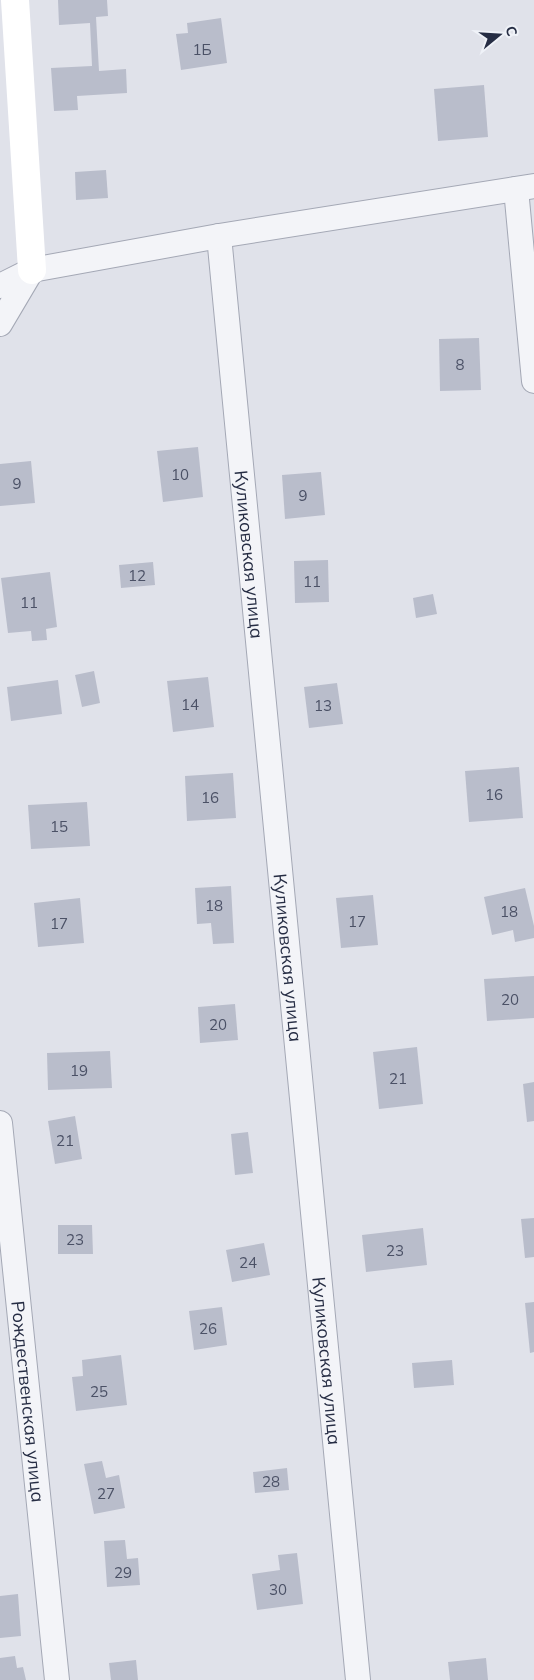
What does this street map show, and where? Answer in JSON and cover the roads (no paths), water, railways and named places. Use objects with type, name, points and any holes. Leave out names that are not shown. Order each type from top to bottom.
[{"type":"street","points":[[0,324],[32,270],[15,0]]},
{"type":"street","points":[[0,276],[219,236],[525,188],[534,381]]},
{"type":"street","name":"Куликовская улица","points":[[219,236],[358,1680]]},
{"type":"street","points":[[0,286],[32,270]]},
{"type":"street","name":"Рождественская улица","points":[[0,1123],[57,1680]]}]
